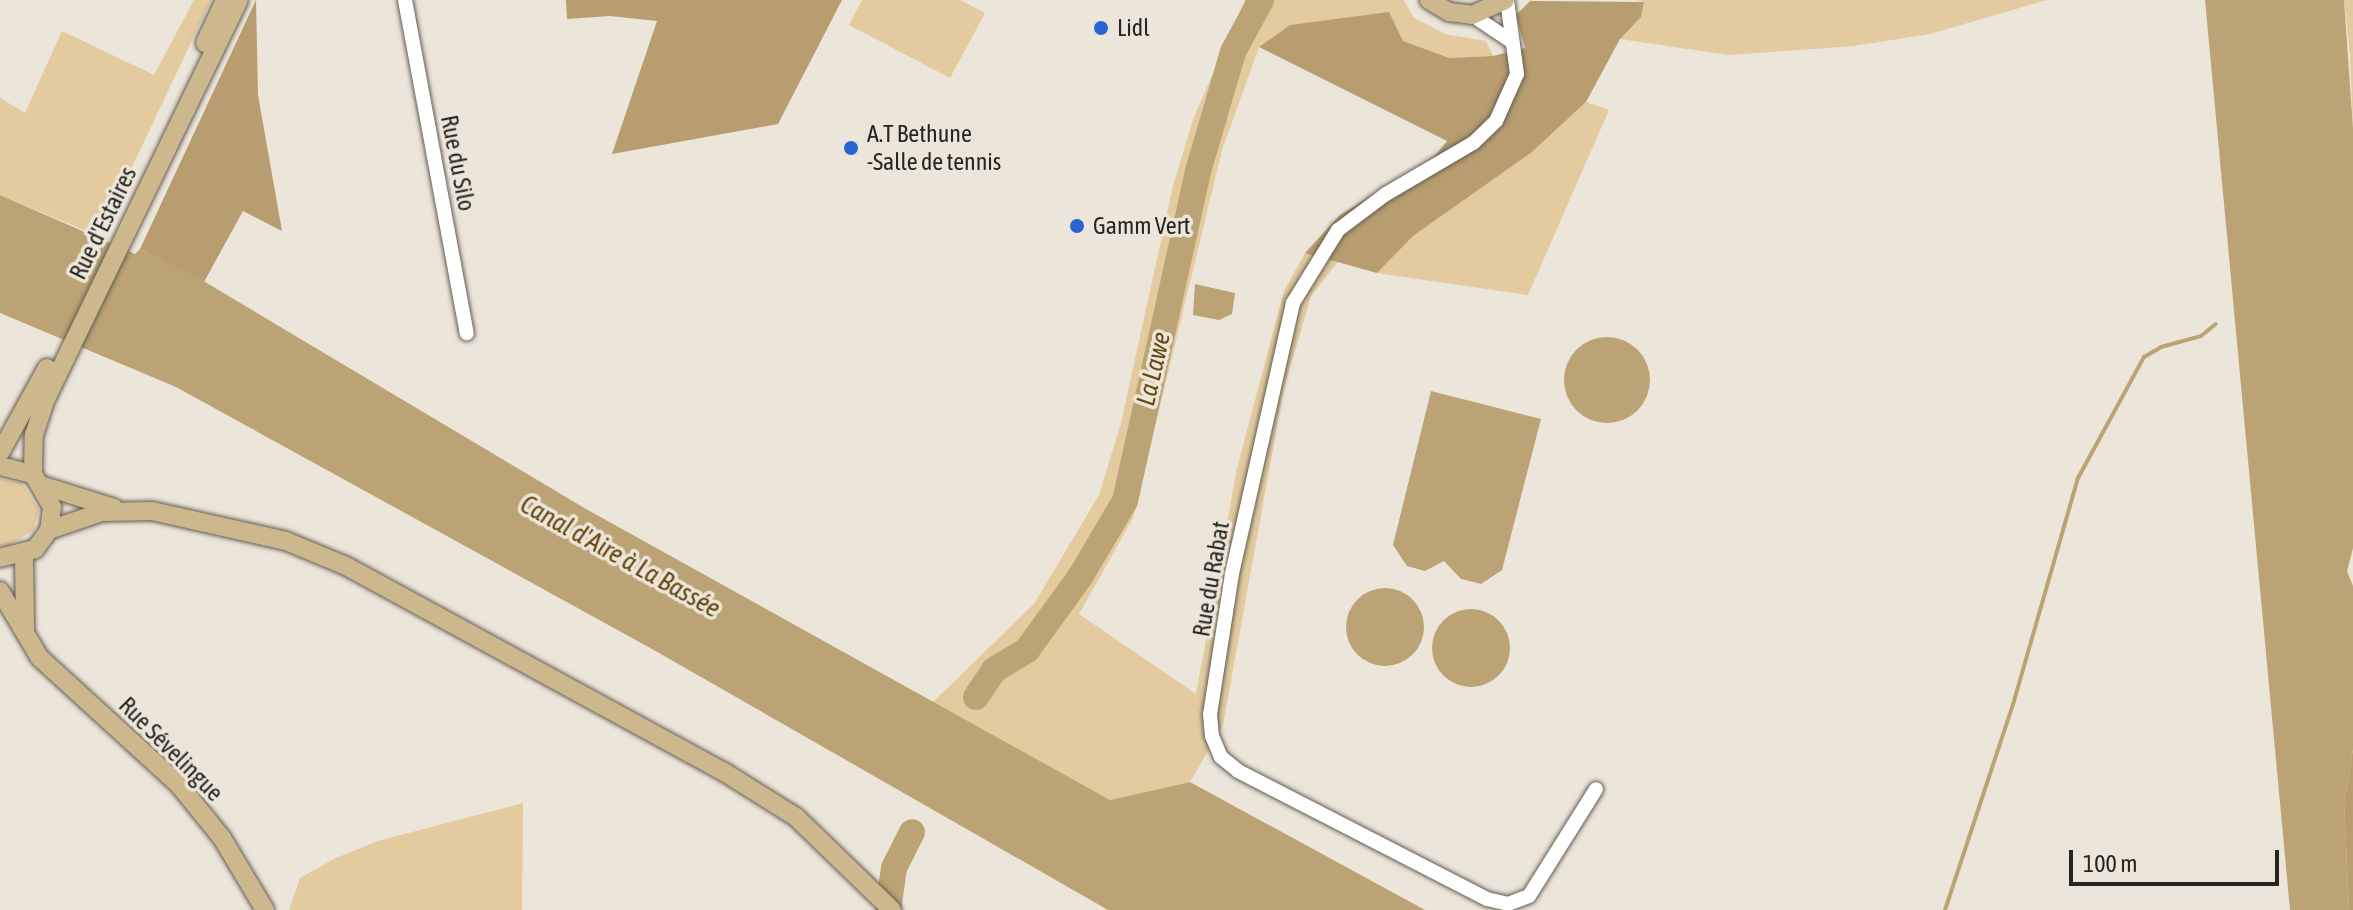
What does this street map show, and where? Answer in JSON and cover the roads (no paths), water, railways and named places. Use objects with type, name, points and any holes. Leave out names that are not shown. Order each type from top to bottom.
[{"type":"main road","points":[[49,530],[52,507],[38,480],[34,435],[60,355],[225,0]]},
{"type":"main road","name":"Rue d'Estaires","points":[[114,244],[239,0]]},
{"type":"main road","points":[[1429,0],[1449,12],[1472,15],[1506,0]]},
{"type":"main road","points":[[0,453],[60,355]]},
{"type":"main road","points":[[0,466],[125,511]]},
{"type":"main road","points":[[0,558],[24,555],[49,530],[102,512],[125,511],[201,519],[286,541],[378,582],[724,772],[796,817],[863,878],[892,910]]},
{"type":"main road","points":[[24,555],[25,637]]},
{"type":"main road","name":"Rue Sévelingue","points":[[0,591],[25,637],[54,673],[180,786],[222,838],[265,910]]},
{"type":"street","name":"Rue du Silo","points":[[405,0],[467,333]]},
{"type":"street","name":"Rue du Rabat","points":[[1506,0],[1517,74],[1496,121],[1473,143],[1386,194],[1338,230],[1293,303],[1232,574],[1210,714],[1212,736],[1221,757],[1238,771],[1487,899],[1508,904],[1529,896],[1596,789]]},
{"type":"street","points":[[1472,15],[1511,41]]},
{"type":"water","points":[[2205,0],[2344,0],[2353,129],[2353,548],[2347,571],[2353,586],[2353,749],[2344,802],[2349,910],[2290,910]]},
{"type":"water","name":"Canal d'Aire à La Bassée","points":[[0,195],[135,254],[140,249],[200,279],[586,509],[1110,800],[1190,782],[1425,910],[1108,910],[652,649],[176,387],[0,313]]},
{"type":"water","points":[[1195,284],[1235,293],[1232,314],[1219,320],[1193,315]]},
{"type":"water","points":[[1607,337],[1631,344],[1643,356],[1650,380],[1643,404],[1631,416],[1607,423],[1583,416],[1571,404],[1564,380],[1571,356],[1583,344]]},
{"type":"water","points":[[1431,391],[1541,419],[1502,570],[1481,584],[1461,579],[1444,561],[1425,571],[1407,566],[1393,545]]},
{"type":"water","points":[[1385,588],[1400,591],[1417,605],[1424,627],[1421,642],[1407,659],[1385,666],[1370,663],[1353,649],[1346,627],[1349,612],[1363,595]]},
{"type":"water","points":[[1471,609],[1486,612],[1503,626],[1510,648],[1507,663],[1493,680],[1471,687],[1456,684],[1439,670],[1432,648],[1435,633],[1449,616]]},
{"type":"waterway","name":"La Lawe","points":[[976,697],[994,670],[1027,650],[1080,577],[1125,501],[1198,171],[1233,52],[1261,0]]},
{"type":"waterway","points":[[1945,910],[2014,701],[2078,478],[2144,357],[2161,347],[2201,336],[2216,324]]},
{"type":"waterway","name":"La Lawe","points":[[888,910],[894,868],[912,832]]},
{"type":"place","name":"Lidl","points":[[1101,28]]},
{"type":"place","name":"A.T Bethune -Salle de tennis","points":[[851,148]]},
{"type":"place","name":"Gamm Vert","points":[[1077,226]]}]
